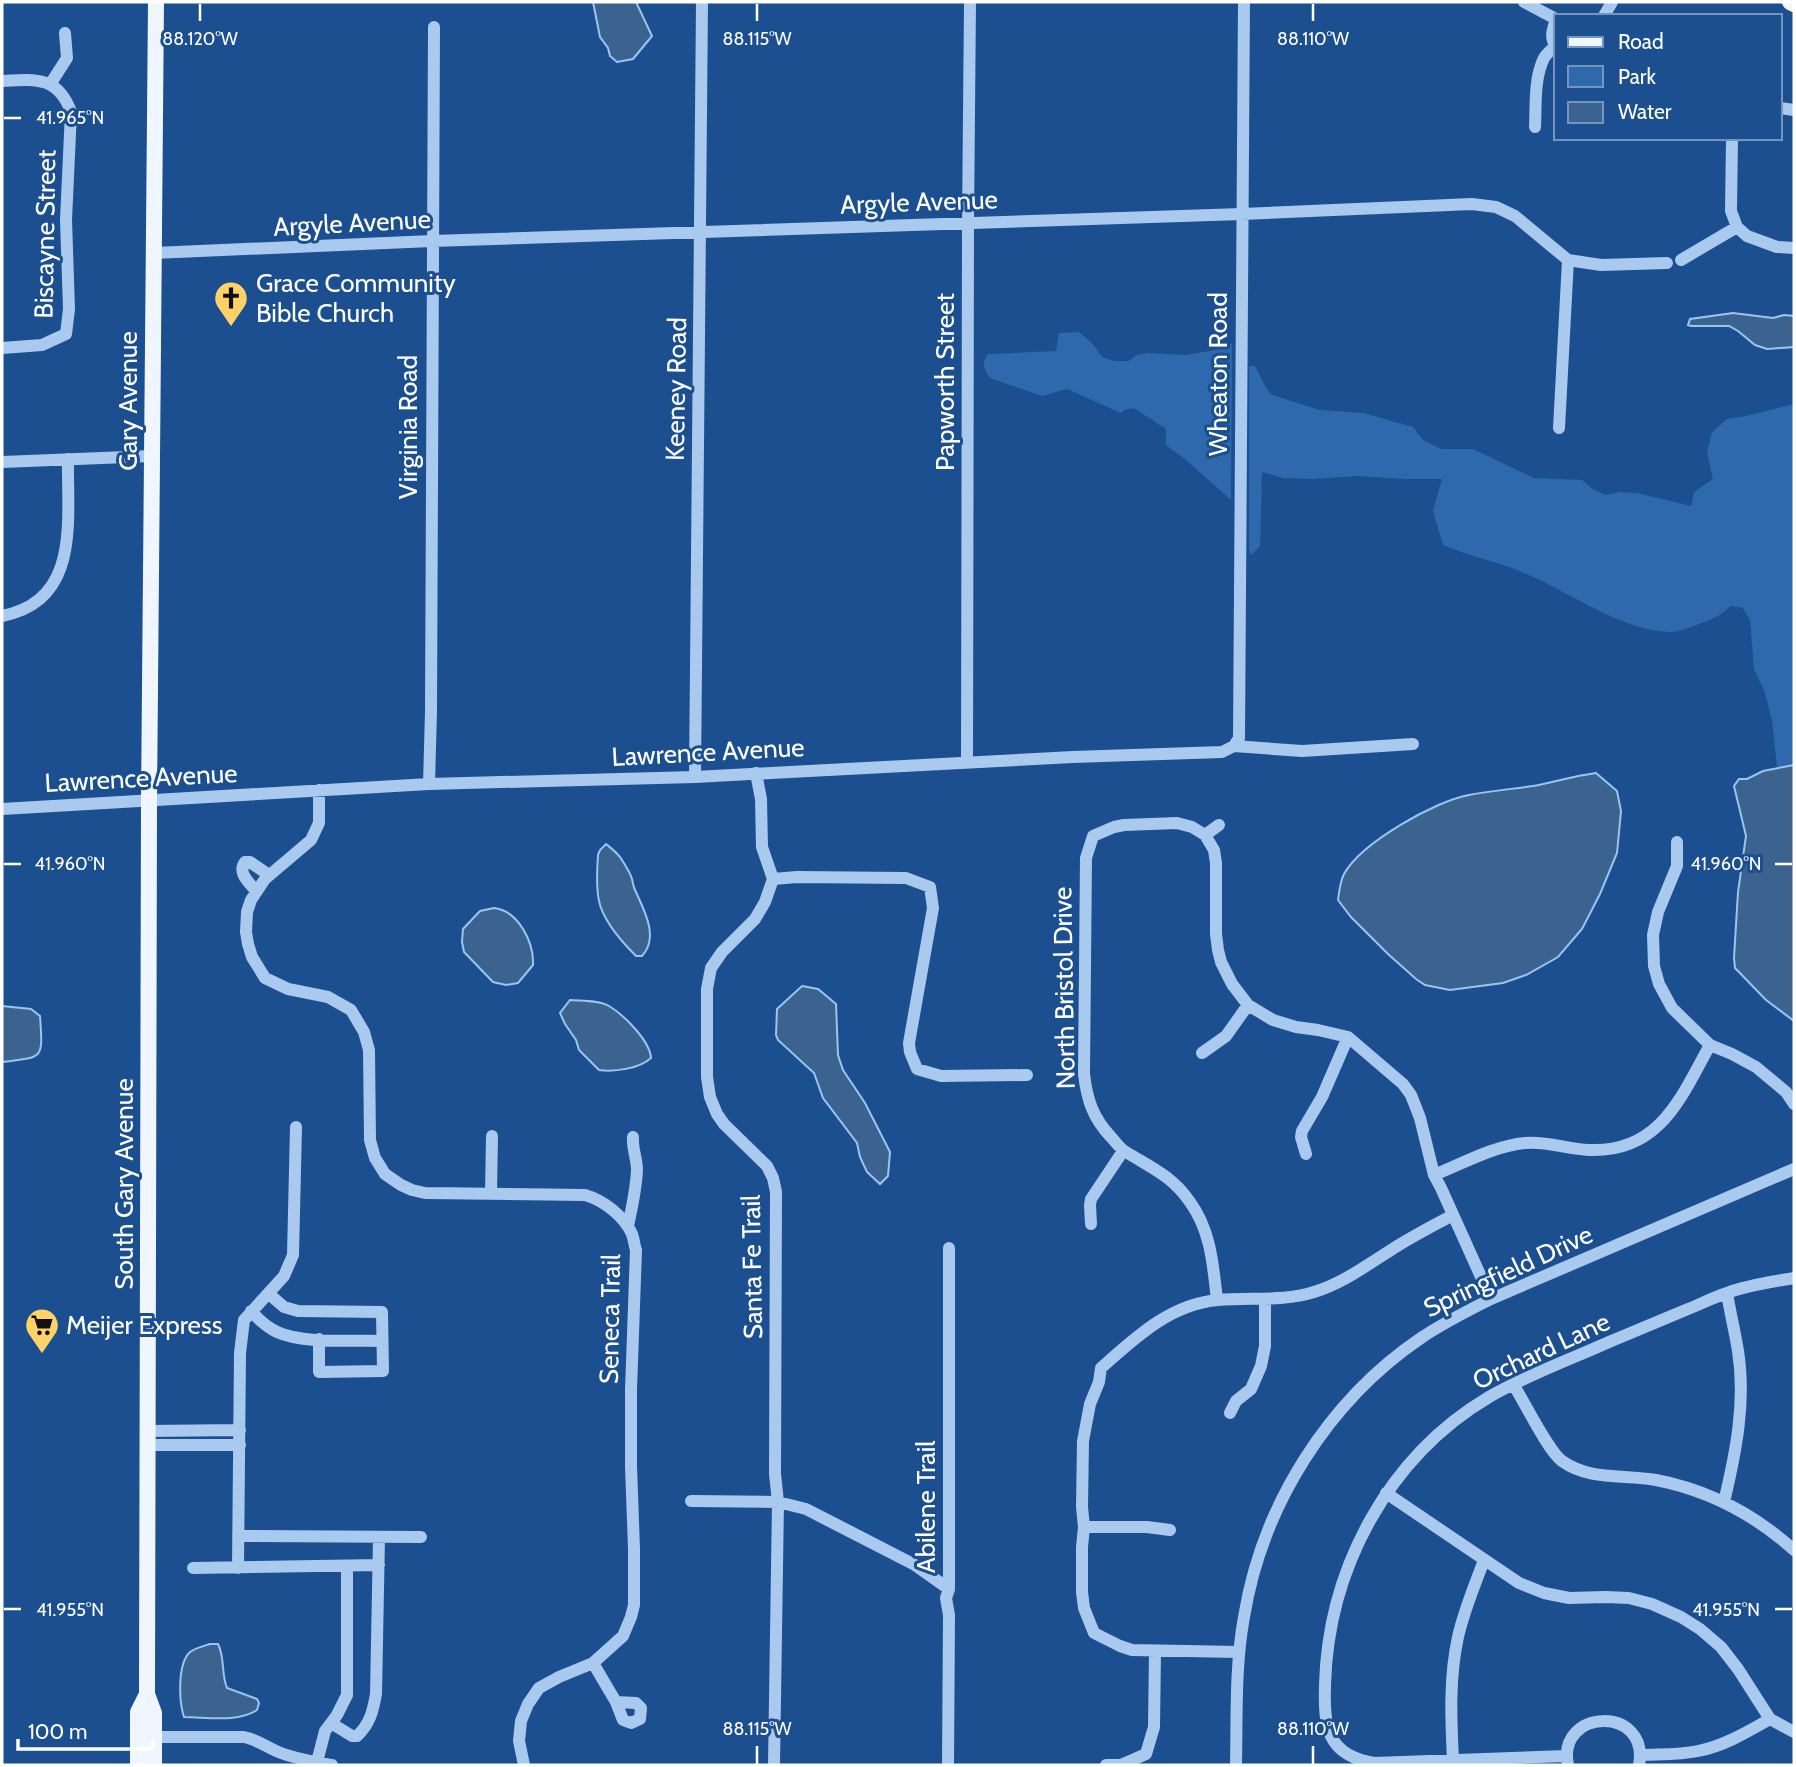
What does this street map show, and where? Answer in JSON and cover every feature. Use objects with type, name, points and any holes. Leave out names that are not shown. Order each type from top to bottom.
[{"type":"main road","name":"Gary Avenue","points":[[149,801],[156,2]]},
{"type":"main road","name":"South Gary Avenue","points":[[149,801],[146,1694],[154,1713],[154,1765]]},
{"type":"main road","name":"South Gary Avenue","points":[[138,1765],[138,1712],[146,1694]]},
{"type":"street","name":"Keeney Road","points":[[695,777],[702,2]]},
{"type":"street","name":"Papworth Street","points":[[967,762],[970,2]]},
{"type":"street","name":"Wheaton Road","points":[[1234,746],[1239,738],[1244,2]]},
{"type":"street","points":[[1532,4],[1554,18]]},
{"type":"street","name":"Virginia Road","points":[[429,784],[434,27]]},
{"type":"street","points":[[2,80],[32,79],[51,83],[67,58],[65,33]]},
{"type":"street","points":[[1535,127],[1540,71],[1545,57],[1554,48]]},
{"type":"street","name":"Biscayne Street","points":[[2,348],[42,345],[66,334],[69,309],[66,220],[71,113],[67,101],[51,83]]},
{"type":"street","points":[[1732,140],[1731,212],[1737,227],[1747,236],[1777,247],[1794,248]]},
{"type":"street","name":"Argyle Avenue","points":[[154,253],[1485,204],[1515,216],[1568,260]]},
{"type":"street","points":[[1681,260],[1737,227]]},
{"type":"street","points":[[1559,428],[1568,260],[1601,265],[1667,263]]},
{"type":"street","points":[[2,462],[152,456]]},
{"type":"street","points":[[2,617],[21,611],[50,591],[62,568],[67,543],[68,459]]},
{"type":"street","name":"Lawrence Avenue","points":[[2,809],[429,784],[695,777],[1222,752],[1234,746],[1302,751],[1413,744]]},
{"type":"street","points":[[756,773],[761,799],[762,847],[773,879],[906,878],[930,887],[933,908],[909,1043],[917,1069],[941,1076],[1027,1075]]},
{"type":"street","name":"Seneca Trail","points":[[319,790],[319,823],[311,840],[269,875],[256,891],[247,912],[247,944],[265,978],[288,989],[328,998],[351,1010],[364,1032],[369,1049],[370,1140],[375,1158],[385,1174],[401,1185],[425,1193],[585,1195],[605,1203],[628,1226],[636,1250],[631,1415],[634,1605],[630,1623],[623,1636],[593,1663],[539,1688],[524,1711],[521,1721],[519,1741],[524,1765]]},
{"type":"street","name":"North Bristol Drive","points":[[1205,835],[1192,827],[1177,823],[1124,825],[1093,836],[1085,865],[1084,1074],[1086,1094],[1100,1126],[1123,1151],[1149,1164],[1171,1180],[1196,1210],[1210,1245],[1217,1300]]},
{"type":"street","points":[[1219,825],[1205,835],[1214,850],[1216,863],[1216,934],[1225,973],[1248,1005],[1283,1024],[1348,1037],[1404,1084],[1420,1118],[1433,1175],[1491,1299]]},
{"type":"street","points":[[1677,842],[1677,866],[1661,902],[1652,943],[1659,984],[1672,1008],[1710,1045],[1756,1067],[1786,1092],[1794,1104]]},
{"type":"street","points":[[256,891],[241,872],[245,862],[250,862],[269,875]]},
{"type":"street","name":"Santa Fe Trail","points":[[773,879],[755,919],[722,952],[712,968],[707,989],[707,1077],[710,1097],[717,1114],[767,1166],[775,1187],[775,1474],[778,1502],[774,1765]]},
{"type":"street","points":[[1202,1053],[1226,1036],[1248,1005]]},
{"type":"street","points":[[1306,1154],[1301,1137],[1303,1131],[1322,1097],[1348,1037]]},
{"type":"street","points":[[1433,1175],[1497,1149],[1521,1143],[1539,1142],[1588,1150],[1631,1143],[1653,1131],[1675,1107],[1710,1045]]},
{"type":"street","points":[[238,1568],[240,1353],[244,1320],[285,1276],[293,1255],[296,1127]]},
{"type":"street","points":[[491,1194],[492,1136]]},
{"type":"street","points":[[628,1226],[636,1188],[637,1167],[632,1146],[633,1137]]},
{"type":"street","points":[[1091,1224],[1091,1199],[1123,1151]]},
{"type":"street","name":"Springfield Drive","points":[[1236,1765],[1238,1652],[1255,1569],[1268,1530],[1289,1485],[1313,1447],[1349,1401],[1390,1362],[1420,1339],[1491,1299],[1794,1169]]},
{"type":"street","points":[[1238,1652],[1132,1650],[1094,1633],[1084,1608],[1082,1592],[1083,1441],[1101,1368],[1142,1332],[1172,1313],[1217,1300],[1265,1300],[1316,1292],[1344,1280],[1453,1215]]},
{"type":"street","name":"Abilene Trail","points":[[948,1765],[949,1615],[946,1598],[949,1589],[949,1248]]},
{"type":"street","name":"Orchard Lane","points":[[1453,1761],[1360,1761],[1335,1743],[1326,1725],[1325,1660],[1332,1617],[1355,1547],[1386,1493],[1418,1454],[1451,1423],[1513,1384],[1727,1293],[1794,1278]]},
{"type":"street","points":[[1724,1502],[1737,1443],[1741,1398],[1738,1353],[1727,1293]]},
{"type":"street","points":[[269,1294],[284,1307],[298,1311],[382,1312],[383,1371],[319,1372],[319,1339]]},
{"type":"street","points":[[1230,1413],[1236,1401],[1251,1389],[1261,1366],[1265,1346],[1265,1300]]},
{"type":"street","points":[[251,1311],[262,1324],[283,1335],[382,1341]]},
{"type":"street","points":[[1513,1384],[1559,1459],[1576,1470],[1589,1474],[1657,1480],[1686,1488],[1724,1502],[1756,1520],[1794,1550]]},
{"type":"street","points":[[147,1438],[240,1430]]},
{"type":"street","points":[[147,1438],[240,1445]]},
{"type":"street","points":[[1386,1493],[1520,1583],[1544,1593],[1569,1598],[1629,1598],[1652,1604],[1681,1617],[1721,1647],[1770,1719],[1794,1732]]},
{"type":"street","points":[[691,1501],[778,1502],[806,1509],[915,1565],[949,1589]]},
{"type":"street","points":[[1084,1527],[1147,1527],[1170,1530]]},
{"type":"street","points":[[238,1536],[421,1537]]},
{"type":"street","points":[[331,1723],[352,1736],[357,1736],[365,1729],[372,1715],[376,1694],[379,1537]]},
{"type":"street","points":[[1484,1560],[1463,1617],[1454,1663],[1450,1703],[1453,1761],[1567,1761],[1569,1745],[1585,1725],[1610,1720],[1632,1733],[1638,1744],[1640,1760],[1700,1751],[1729,1741],[1770,1719]]},
{"type":"street","points":[[193,1568],[379,1565]]},
{"type":"street","points":[[317,1762],[325,1731],[347,1695],[347,1566]]},
{"type":"street","points":[[1106,1765],[1121,1765],[1146,1754],[1154,1727],[1155,1652]]},
{"type":"street","points":[[593,1663],[616,1702]]},
{"type":"street","points":[[154,1737],[244,1737],[281,1753],[332,1765]]},
{"type":"green space","points":[[1079,332],[1092,343],[1102,357],[1114,361],[1128,361],[1137,355],[1148,353],[1186,355],[1221,349],[1232,343],[1231,500],[1166,445],[1166,429],[1134,408],[1121,413],[1067,389],[1042,396],[990,378],[985,369],[984,363],[988,354],[1056,351],[1059,333]]},
{"type":"green space","points":[[1249,366],[1255,366],[1271,394],[1320,410],[1363,413],[1413,427],[1423,440],[1441,449],[1473,449],[1534,478],[1582,480],[1594,490],[1606,495],[1637,493],[1691,506],[1694,492],[1713,479],[1707,452],[1712,432],[1727,419],[1794,404],[1794,765],[1777,767],[1772,720],[1764,690],[1754,669],[1750,620],[1743,608],[1731,606],[1714,618],[1677,631],[1655,631],[1600,611],[1518,570],[1443,545],[1433,511],[1442,479],[1357,476],[1283,478],[1262,472],[1260,546],[1251,555]]},
{"type":"water","points":[[593,2],[636,2],[652,36],[633,59],[617,62],[610,56],[600,37]]},
{"type":"water","points":[[1733,313],[1773,318],[1794,316],[1794,347],[1767,349],[1755,345],[1729,326],[1688,325],[1690,319]]},
{"type":"water","points":[[1794,765],[1794,1021],[1766,1000],[1735,968],[1738,892],[1746,836],[1734,786],[1739,779]]},
{"type":"water","points":[[1596,773],[1617,791],[1621,811],[1617,853],[1582,929],[1558,957],[1526,975],[1503,983],[1450,990],[1425,985],[1388,954],[1338,900],[1344,874],[1353,862],[1382,837],[1419,814],[1469,795]]},
{"type":"water","points":[[606,844],[619,855],[631,876],[648,923],[650,940],[642,956],[636,956],[624,944],[601,908],[597,890],[598,855]]},
{"type":"water","points":[[494,908],[503,910],[518,922],[531,947],[533,965],[518,983],[506,985],[493,982],[464,952],[463,929],[480,911]]},
{"type":"water","points":[[802,986],[818,989],[836,1004],[838,1055],[843,1070],[865,1103],[890,1152],[888,1176],[880,1184],[867,1172],[857,1143],[823,1098],[814,1073],[778,1040],[776,1035],[777,1009]]},
{"type":"water","points":[[570,1000],[600,1003],[615,1010],[641,1036],[651,1058],[626,1069],[599,1070],[579,1050],[560,1013]]},
{"type":"water","points":[[2,1006],[31,1009],[40,1016],[41,1041],[38,1054],[26,1059],[2,1062]]},
{"type":"water","points":[[210,1644],[218,1644],[220,1649],[227,1688],[257,1699],[257,1710],[231,1718],[184,1717],[180,1693],[183,1665],[190,1652]]},
{"type":"place","name":"Grace Community Bible Church","points":[[231,328]]},
{"type":"place","name":"Meijer Express","points":[[42,1355]]}]
